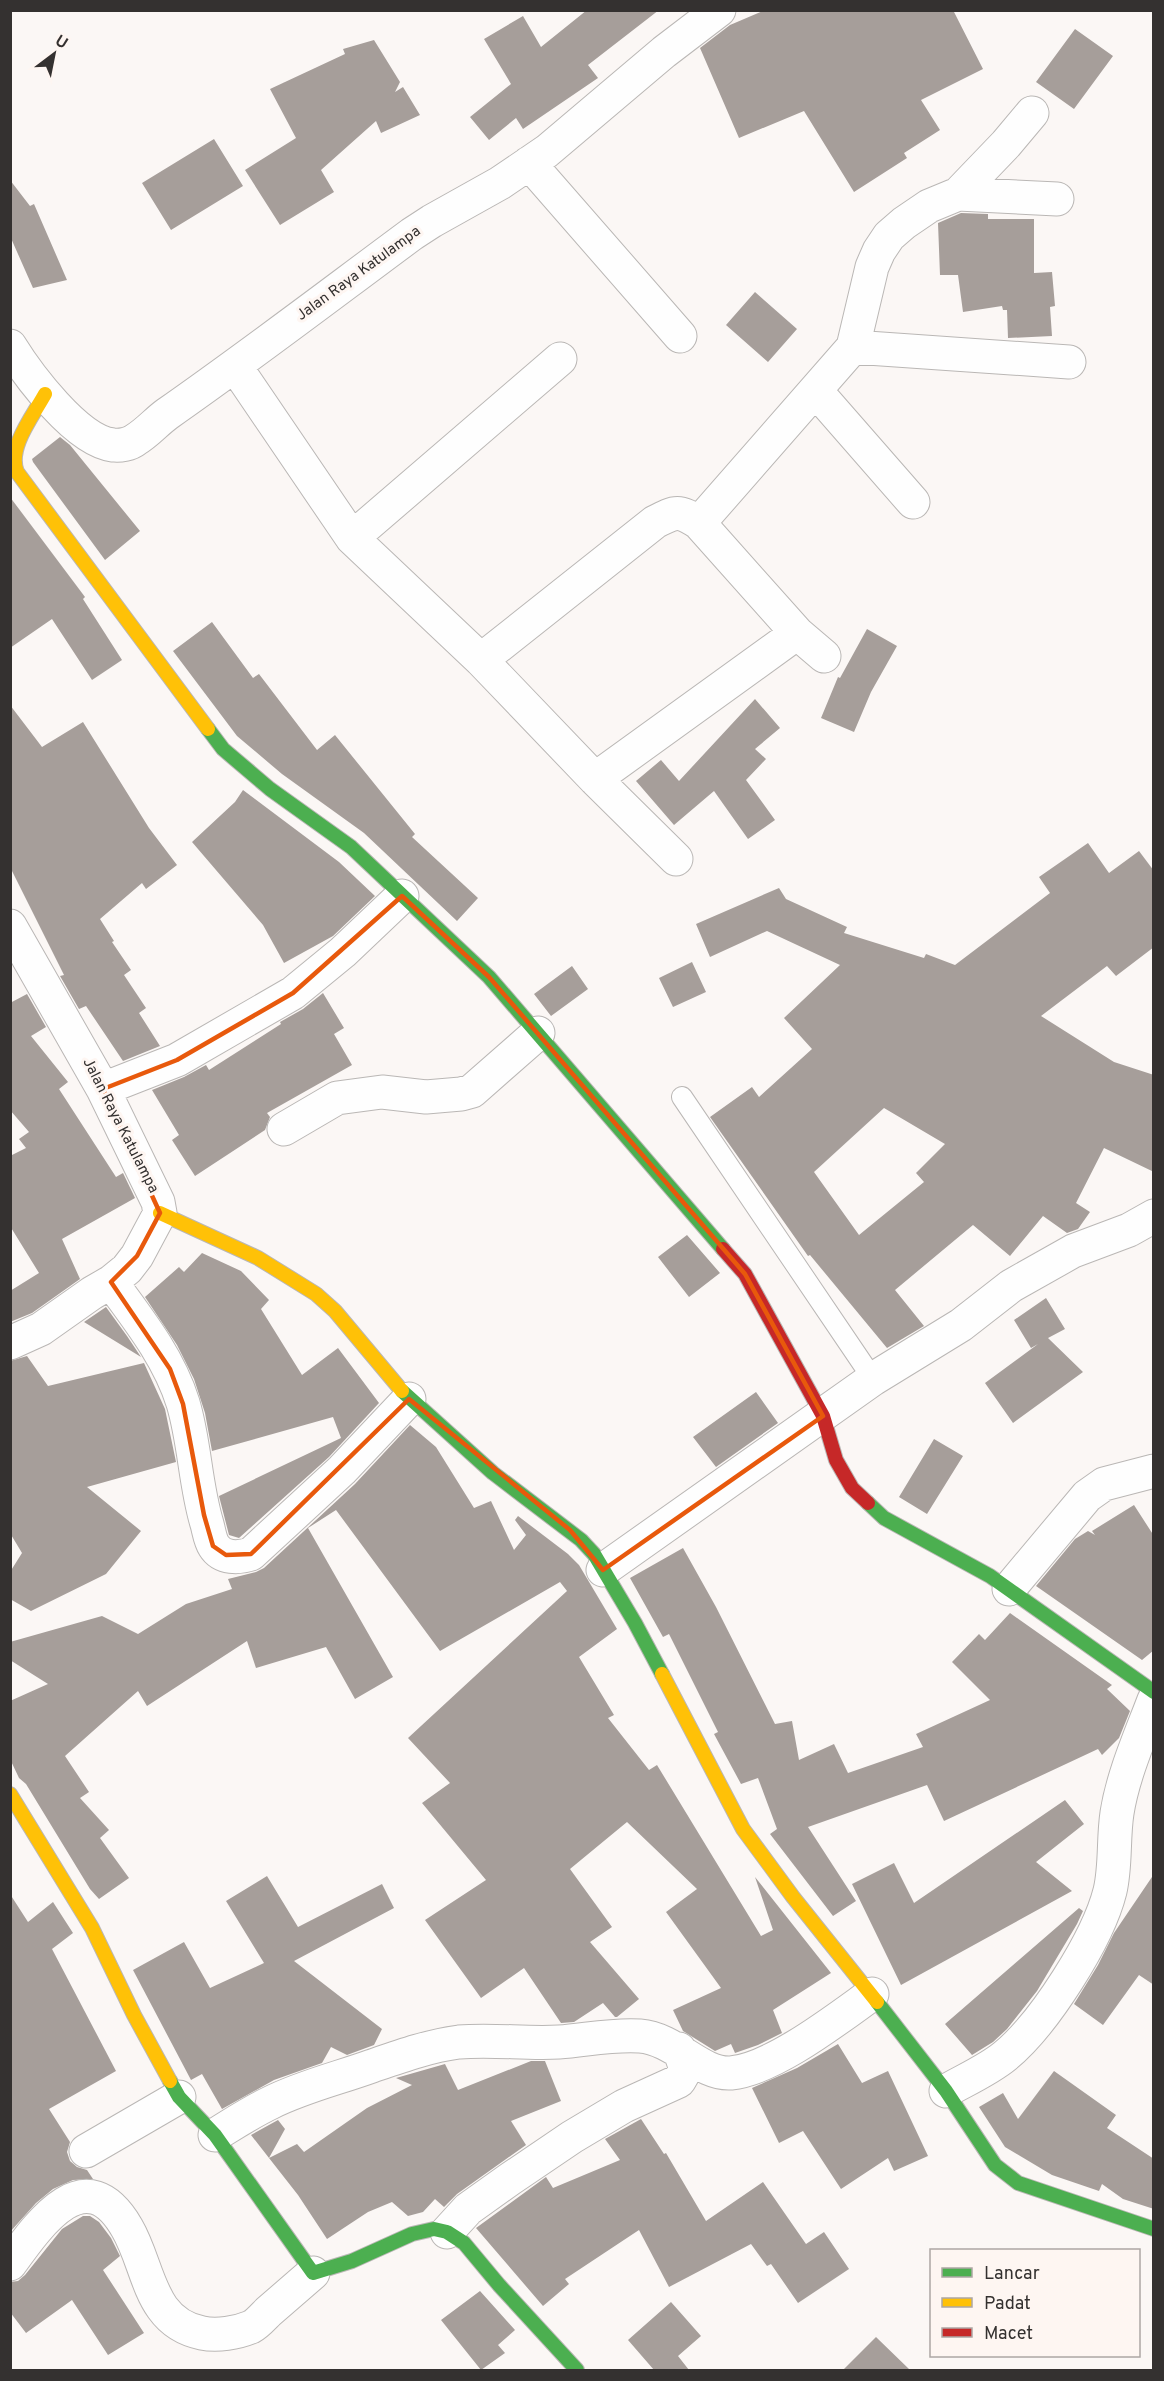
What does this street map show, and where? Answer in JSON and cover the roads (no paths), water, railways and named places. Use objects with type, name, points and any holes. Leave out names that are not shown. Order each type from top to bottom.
[{"type":"street","name":"Jalan Raya Katulampa","points":[[10,346],[45,394],[68,418],[90,435],[113,445],[134,441],[422,228],[500,183],[569,134],[664,52],[719,10]]},
{"type":"street","points":[[699,523],[853,347],[872,267],[879,251],[904,223],[929,206],[958,194],[1032,113]]},
{"type":"street","points":[[529,163],[680,336]]},
{"type":"street","points":[[958,194],[1057,199]]},
{"type":"street","points":[[853,347],[1069,362]]},
{"type":"street","points":[[352,538],[560,359]]},
{"type":"street","points":[[235,366],[352,538],[481,660],[595,779],[676,859]]},
{"type":"street","points":[[816,391],[913,502]]},
{"type":"street","points":[[45,394],[14,450],[12,460],[21,480],[223,749],[270,789],[351,847],[489,977],[745,1274],[822,1416],[836,1460],[852,1488],[884,1518],[990,1576],[1154,1692]]},
{"type":"street","points":[[481,660],[655,522],[676,513],[683,513],[699,523],[797,633],[824,656]]},
{"type":"street","points":[[595,779],[797,633]]},
{"type":"street","points":[[103,1089],[177,1060],[265,1011],[322,971],[402,896]]},
{"type":"street","name":"Jalan Raya Katulampa","points":[[10,926],[103,1089],[158,1202],[160,1214],[137,1256],[111,1282],[41,1329],[10,1343]]},
{"type":"street","points":[[284,1129],[336,1098],[382,1092],[426,1097],[472,1091],[538,1033]]},
{"type":"street","points":[[160,1214],[258,1258],[316,1294],[335,1311],[373,1359],[410,1399],[493,1473],[570,1530],[594,1554],[634,1623],[743,1829],[793,1897],[872,1994],[946,2091],[995,2165],[1011,2179],[1061,2199],[1154,2229]]},
{"type":"street","points":[[603,1570],[873,1379],[961,1325],[1011,1287],[1073,1251],[1129,1230],[1154,1216]]},
{"type":"street","points":[[111,1282],[150,1335],[170,1369],[183,1404],[204,1515],[213,1546],[226,1555],[238,1558],[251,1554],[342,1470],[410,1399]]},
{"type":"street","points":[[1009,1589],[1087,1497],[1104,1484],[1154,1471]]},
{"type":"street","points":[[946,2091],[1005,2056],[1028,2033],[1053,2000],[1104,1913],[1111,1889],[1113,1840],[1121,1793],[1154,1700]]},
{"type":"street","points":[[10,1794],[92,1928],[134,2015],[179,2097],[215,2134],[268,2213],[313,2273]]},
{"type":"street","points":[[215,2134],[271,2102],[431,2046],[461,2042],[558,2042],[630,2036],[660,2040],[679,2049],[696,2062],[721,2073],[732,2073],[774,2058],[872,1994]]},
{"type":"street","points":[[447,2232],[468,2209],[572,2137],[624,2106],[679,2082],[687,2069],[679,2049]]},
{"type":"street","points":[[86,2151],[179,2097]]},
{"type":"street","points":[[10,2264],[53,2211],[73,2199],[84,2196],[99,2198],[115,2210],[128,2229],[156,2298],[168,2316],[186,2330],[207,2334],[226,2334],[252,2326],[313,2273],[352,2261],[412,2234],[434,2229],[447,2232],[464,2243],[519,2308],[577,2370]]},
{"type":"lane","points":[[682,1097],[873,1379]]}]
